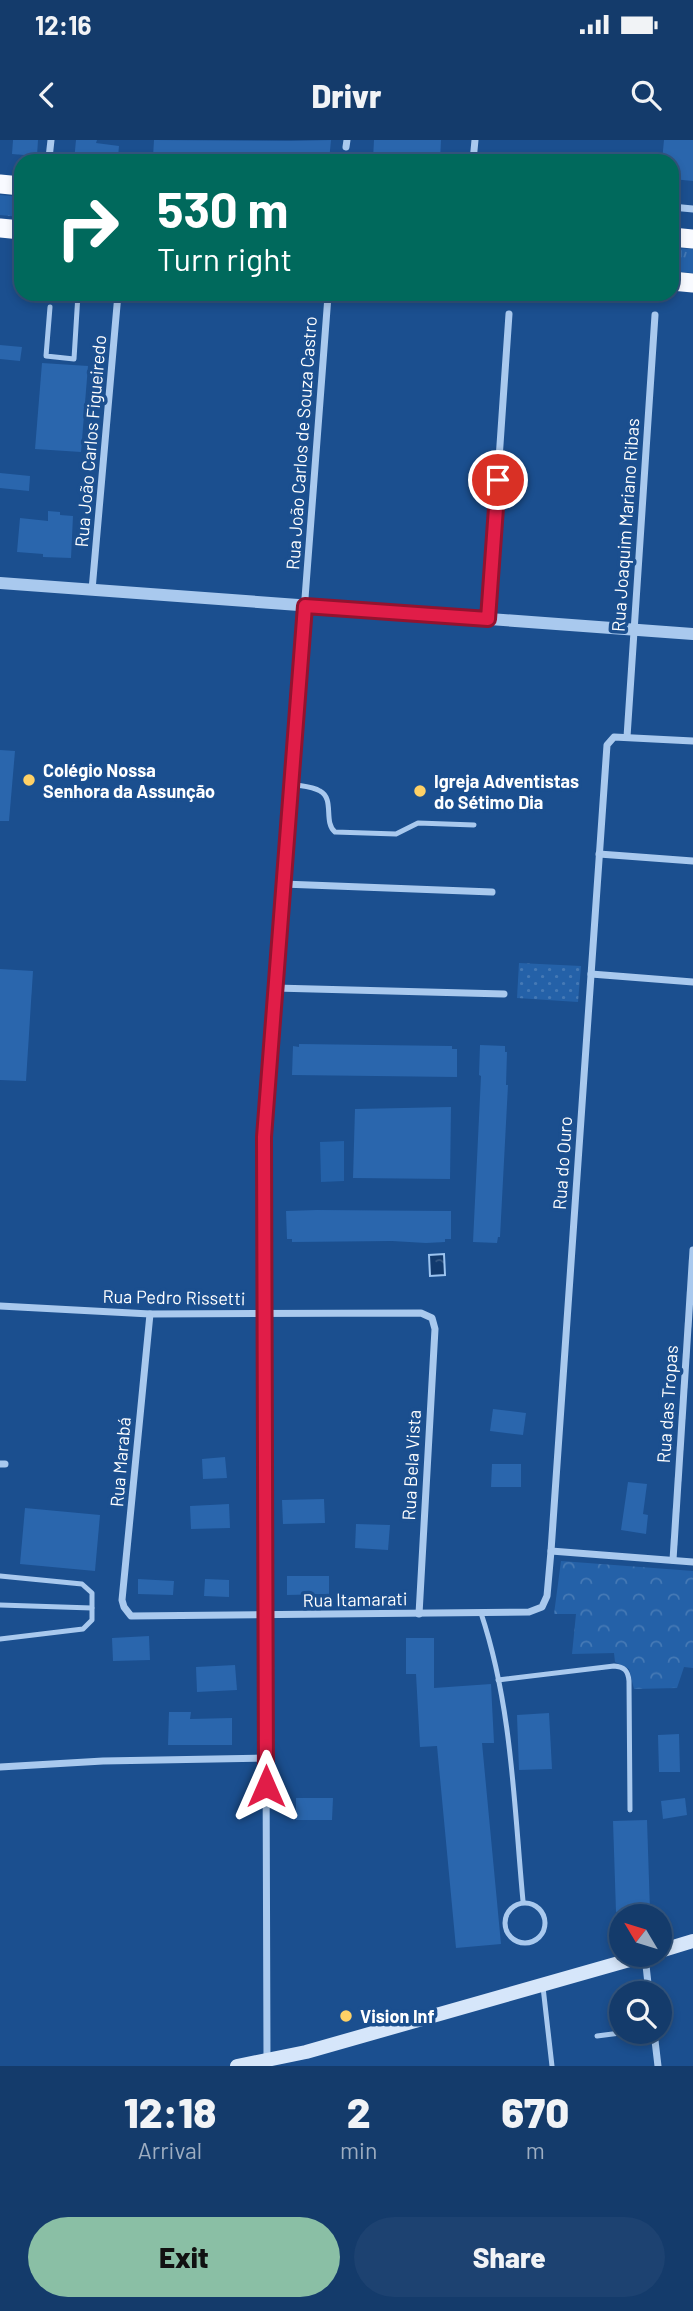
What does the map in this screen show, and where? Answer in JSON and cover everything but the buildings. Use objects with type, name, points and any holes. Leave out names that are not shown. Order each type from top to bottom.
[{"type":"main road","points":[[672,1947],[693,1941]]},
{"type":"main road","points":[[237,2066],[267,2061],[609,1965]]},
{"type":"street","name":"Rua João Carlos Figueiredo","points":[[92,590],[117,301]]},
{"type":"street","name":"Rua João Carlos de Souza Castro","points":[[267,2061],[264,1137],[328,301]]},
{"type":"street","points":[[488,619],[509,314]]},
{"type":"street","name":"Rua Joaquim Mariano Ribas","points":[[627,737],[654,315]]},
{"type":"street","points":[[0,583],[693,634]]},
{"type":"street","name":"Rua do Ouro","points":[[542,1607],[547,1596],[551,1551],[607,745],[614,737],[627,737]]},
{"type":"street","points":[[627,737],[693,741]]},
{"type":"street","points":[[599,854],[693,861]]},
{"type":"street","points":[[283,884],[492,892]]},
{"type":"street","points":[[591,974],[693,982]]},
{"type":"street","points":[[275,988],[504,994]]},
{"type":"street","name":"Rua das Tropas","points":[[673,1560],[693,1250]]},
{"type":"street","name":"Rua Pedro Rissetti","points":[[0,1306],[150,1314],[421,1313],[432,1318]]},
{"type":"street","name":"Rua Marabá","points":[[127,1612],[122,1600],[150,1314]]},
{"type":"street","name":"Rua Bela Vista","points":[[419,1614],[435,1329],[432,1318]]},
{"type":"street","points":[[551,1551],[693,1562]]},
{"type":"street","name":"Rua Itamarati","points":[[127,1612],[137,1617],[265,1616],[530,1612],[542,1607]]},
{"type":"street","points":[[0,1767],[103,1761],[266,1758]]},
{"type":"street","points":[[655,2044],[658,2066]]},
{"type":"lane","points":[[50,307],[46,356],[74,359],[78,301]]},
{"type":"lane","points":[[291,783],[322,792],[327,798],[330,827],[335,832],[396,834],[418,823],[474,825]]},
{"type":"lane","points":[[0,1576],[82,1584],[92,1592],[92,1620],[83,1629],[0,1639]]},
{"type":"lane","points":[[0,1605],[92,1608]]},
{"type":"lane","points":[[481,1613],[507,1719],[523,1902]]},
{"type":"lane","points":[[498,1680],[623,1667],[628,1672],[629,1681],[630,1810]]},
{"type":"lane","points":[[523,1902],[542,1911],[545,1923],[544,1932],[535,1941],[523,1944],[512,1940],[504,1923],[505,1915],[511,1908],[523,1902]]},
{"type":"lane","points":[[543,1984],[552,2066]]},
{"type":"lane","points":[[597,2036],[609,2034]]},
{"type":"green space","points":[[0,195],[14,196],[14,216],[0,215]]},
{"type":"green space","points":[[679,248],[693,249],[693,273],[679,272]]},
{"type":"green space","points":[[519,963],[581,966],[578,1002],[517,998]]},
{"type":"green space","points":[[344,1141],[344,1181],[321,1182],[320,1142]]},
{"type":"green space","points":[[561,1561],[693,1571],[693,1668],[684,1667],[677,1688],[634,1689],[629,1669],[615,1662],[614,1653],[572,1654],[576,1614],[554,1614]]},
{"type":"water","points":[[444,1254],[445,1275],[430,1276],[429,1255]]},
{"type":"place","name":"Colégio Nossa Senhora da Assunção","points":[[29,780]]},
{"type":"place","name":"Igreja Adventistas do Sétimo Dia","points":[[420,791]]},
{"type":"place","name":"Vision Inf","points":[[346,2016]]},
{"type":"route","points":[[266,1786],[264,1137],[305,606],[488,619],[498,480]]}]
